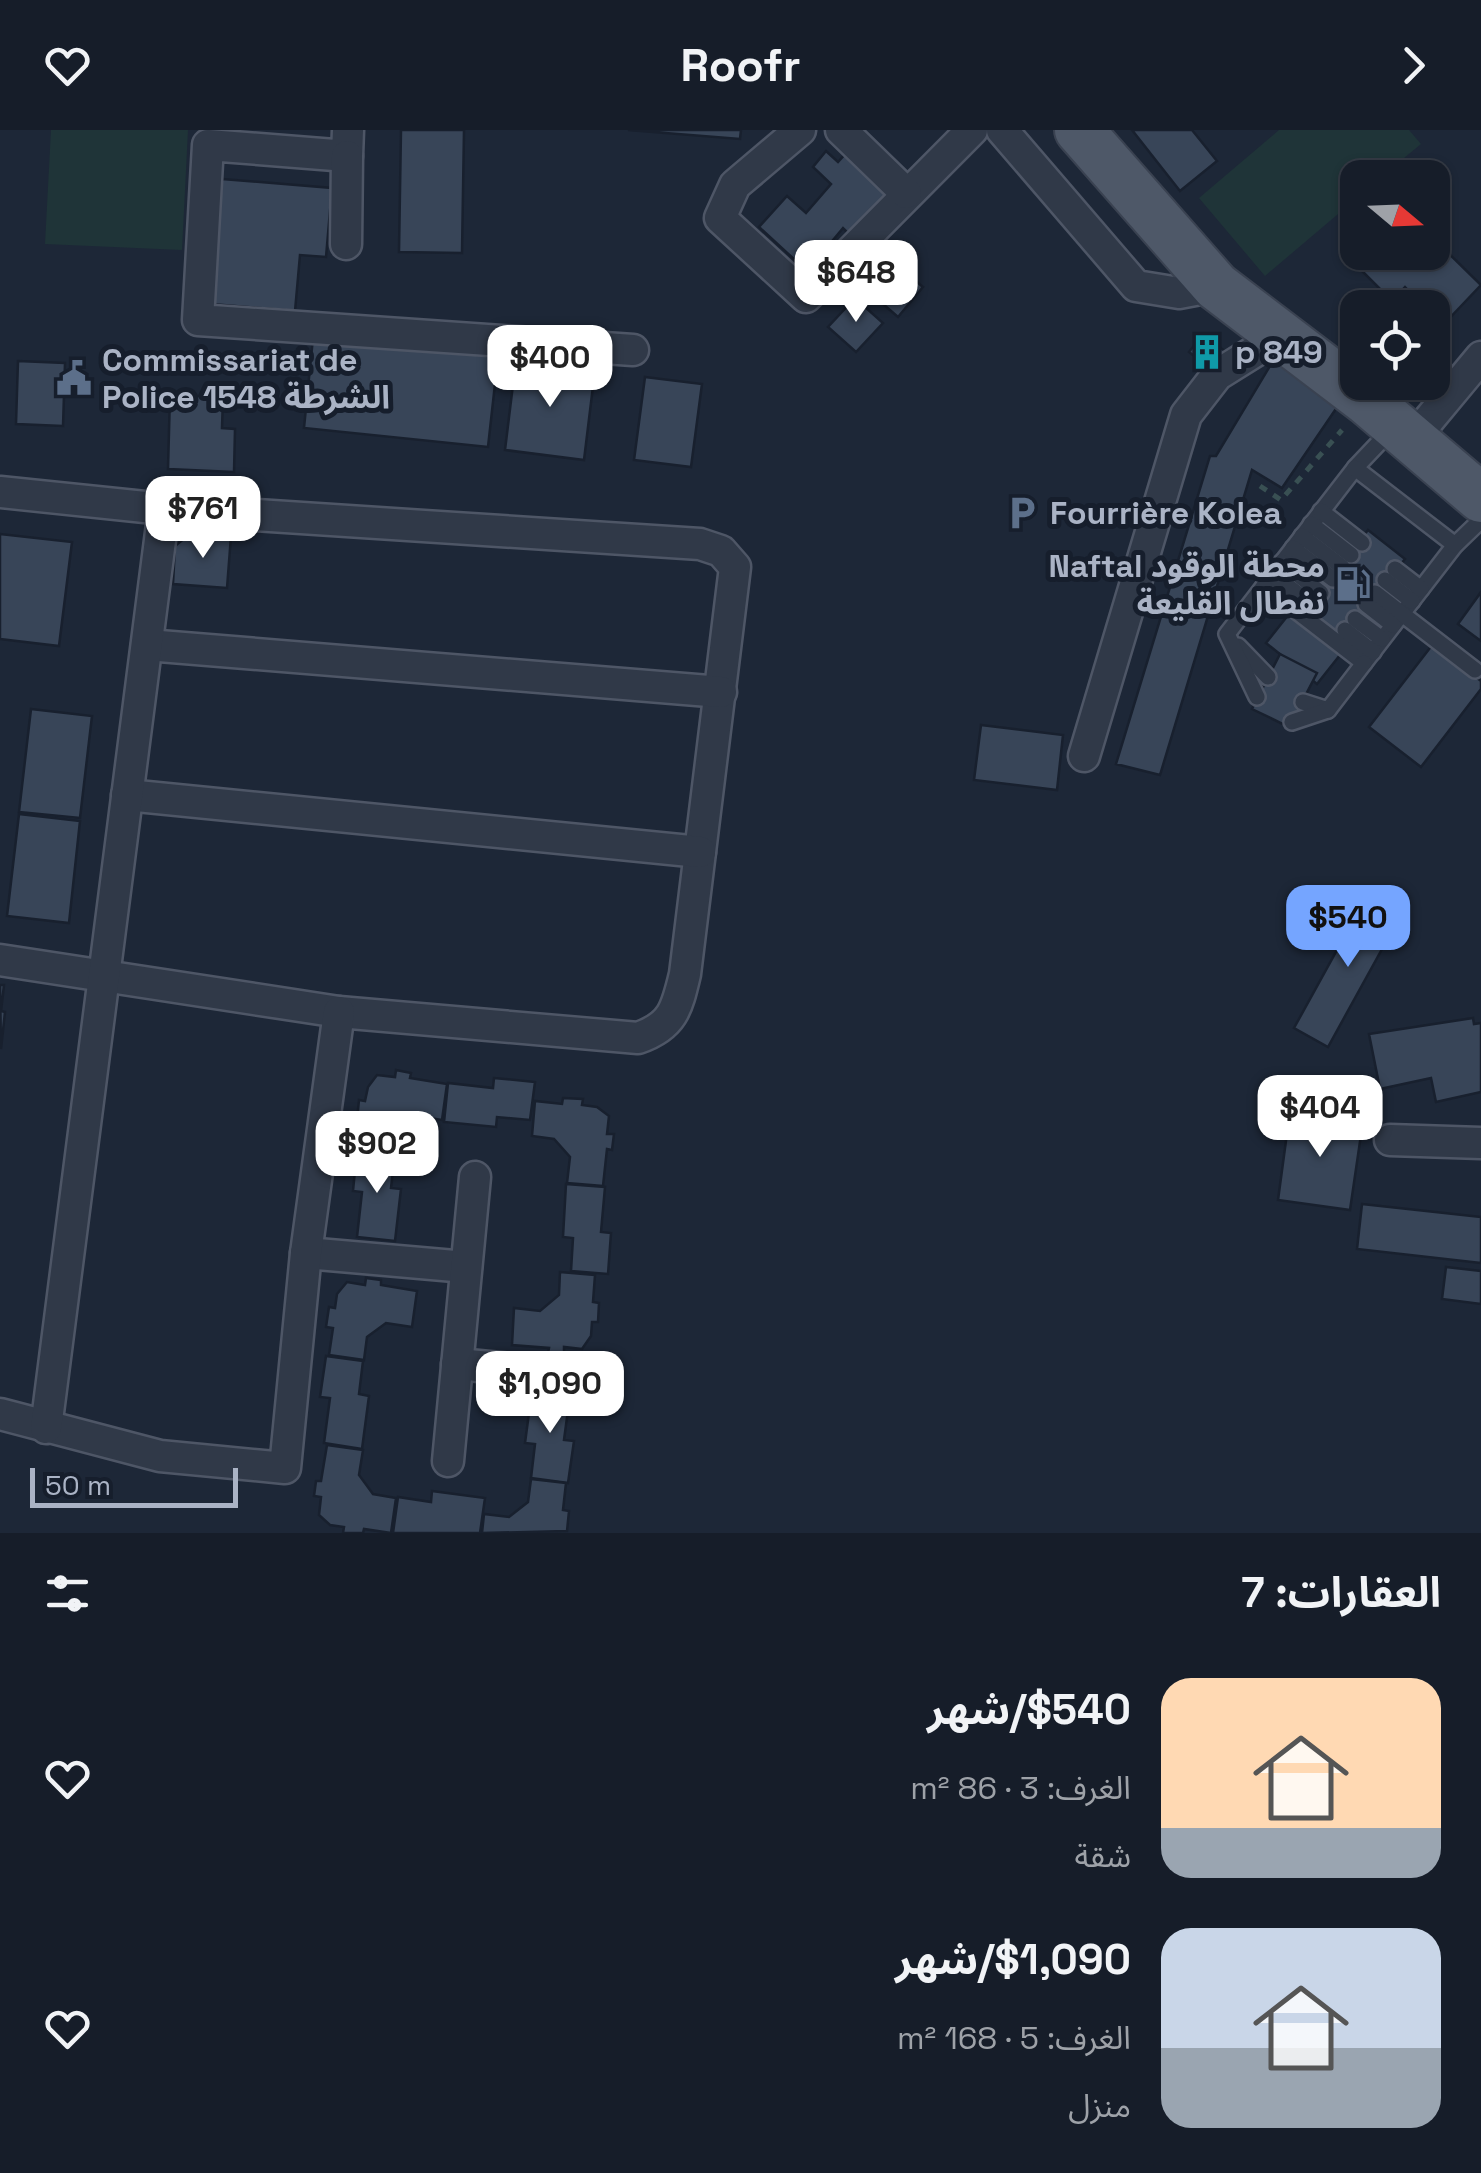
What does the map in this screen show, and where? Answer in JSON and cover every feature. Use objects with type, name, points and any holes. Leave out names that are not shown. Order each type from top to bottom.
[{"type":"main road","points":[[1079,130],[1216,286],[1391,422],[1481,498]]},
{"type":"street","points":[[800,130],[735,185],[720,218],[806,296],[972,130]]},
{"type":"street","points":[[841,130],[906,193]]},
{"type":"street","points":[[1002,130],[1136,286],[1179,293],[1216,286]]},
{"type":"street","points":[[346,244],[348,143],[208,145],[198,320],[633,350]]},
{"type":"street","points":[[1084,756],[1186,415],[1217,376],[1282,335]]},
{"type":"street","points":[[1391,422],[1481,356]]},
{"type":"street","points":[[0,492],[164,509],[711,547],[721,551],[734,567],[685,974],[675,1014],[660,1030],[638,1038],[339,1012],[0,960]]},
{"type":"street","points":[[46,1428],[164,509]]},
{"type":"street","points":[[147,645],[721,692]]},
{"type":"street","points":[[128,795],[700,852]]},
{"type":"street","points":[[0,1414],[160,1456],[284,1468],[306,1252],[339,1012]]},
{"type":"street","points":[[1390,1140],[1481,1143]]},
{"type":"street","points":[[448,1461],[475,1178]]},
{"type":"street","points":[[306,1252],[466,1267]]},
{"type":"street","points":[[457,1364],[554,1372]]},
{"type":"lane","points":[[1228,636],[1391,422]]},
{"type":"lane","points":[[1354,468],[1455,544]]},
{"type":"lane","points":[[1292,722],[1328,710],[1455,544],[1481,520]]},
{"type":"lane","points":[[1307,530],[1347,561],[1307,530]]},
{"type":"lane","points":[[1273,574],[1316,598]]},
{"type":"lane","points":[[1273,574],[1373,652]]},
{"type":"lane","points":[[1407,607],[1380,587],[1475,670]]},
{"type":"lane","points":[[1350,625],[1373,652]]},
{"type":"lane","points":[[1228,636],[1268,677]]},
{"type":"lane","points":[[1228,636],[1258,697]]},
{"type":"lane","points":[[1303,702],[1328,710]]},
{"type":"path","points":[[1260,486],[1280,500],[1391,422]]},
{"type":"green space","points":[[51,130],[188,130],[182,250],[45,244]]},
{"type":"green space","points":[[1279,130],[1409,130],[1421,144],[1402,160],[1340,160],[1340,212],[1265,276],[1199,198]]},
{"type":"building","points":[[401,130],[464,130],[462,253],[399,252]]},
{"type":"building","points":[[628,130],[741,130],[740,139]]},
{"type":"building","points":[[1132,130],[1192,130],[1217,161],[1180,191]]},
{"type":"building","points":[[826,151],[838,162],[848,151],[893,191],[852,237],[843,228],[823,252],[812,242],[796,261],[759,227],[787,196],[806,213],[831,184],[813,167]]},
{"type":"building","points":[[222,179],[332,188],[326,257],[300,255],[295,311],[211,304]]},
{"type":"building","points":[[1450,255],[1481,285],[1450,318],[1450,290],[1381,290],[1361,270],[1450,270]]},
{"type":"building","points":[[893,262],[923,287],[898,317],[868,291]]},
{"type":"building","points":[[855,298],[883,323],[856,352],[828,327]]},
{"type":"building","name":"p 849","points":[[1202,335],[1225,351],[1211,369],[1189,352]]},
{"type":"building","points":[[313,338],[498,357],[488,447],[304,428]]},
{"type":"building","points":[[1279,351],[1342,400],[1282,488],[1252,470],[1160,775],[1116,764],[1210,456],[1216,456]]},
{"type":"building","points":[[516,360],[595,370],[584,460],[505,450]]},
{"type":"building","points":[[18,361],[65,363],[63,426],[16,424]]},
{"type":"building","points":[[645,377],[702,384],[691,467],[634,460]]},
{"type":"building","points":[[170,395],[223,397],[222,428],[235,429],[234,472],[168,469]]},
{"type":"building","points":[[1368,530],[1405,559],[1324,661],[1287,631]]},
{"type":"building","points":[[191,533],[231,536],[227,588],[173,584],[175,546]]},
{"type":"building","points":[[0,534],[72,542],[59,646],[0,639]]},
{"type":"building","points":[[1481,592],[1481,641],[1458,624]]},
{"type":"building","points":[[1289,614],[1340,655],[1317,684],[1266,643]]},
{"type":"building","points":[[1433,644],[1481,681],[1481,689],[1421,767],[1369,727]]},
{"type":"building","points":[[1280,654],[1317,673],[1289,727],[1252,709]]},
{"type":"building","points":[[31,709],[92,716],[80,818],[19,812]]},
{"type":"building","points":[[981,725],[1063,735],[1057,790],[974,780]]},
{"type":"building","points":[[19,814],[80,821],[69,923],[7,916]]},
{"type":"building","points":[[1369,892],[1403,911],[1328,1047],[1294,1028]]},
{"type":"building","points":[[0,985],[4,985],[1,1011],[5,1012],[1,1049]]},
{"type":"building","points":[[1473,1018],[1474,1024],[1481,1023],[1481,1092],[1436,1102],[1431,1078],[1380,1089],[1369,1034]]},
{"type":"building","points":[[396,1070],[411,1073],[410,1078],[447,1084],[442,1120],[417,1116],[397,1130],[393,1153],[359,1148],[363,1120],[357,1120],[359,1100],[365,1101],[368,1087],[377,1075],[395,1077]]},
{"type":"building","points":[[494,1078],[535,1082],[530,1120],[497,1117],[496,1127],[444,1122],[448,1083],[493,1088]]},
{"type":"building","points":[[563,1098],[583,1099],[582,1105],[597,1107],[609,1116],[607,1134],[614,1134],[612,1150],[607,1149],[603,1186],[567,1183],[570,1157],[554,1139],[532,1136],[535,1101],[562,1104]]},
{"type":"building","points":[[1290,1111],[1363,1121],[1350,1210],[1278,1200]]},
{"type":"building","points":[[357,1150],[395,1154],[391,1188],[401,1189],[395,1241],[357,1237],[362,1192],[353,1191]]},
{"type":"building","points":[[566,1184],[605,1187],[601,1232],[611,1233],[608,1274],[571,1271],[573,1238],[563,1237]]},
{"type":"building","points":[[1362,1204],[1481,1217],[1481,1263],[1357,1249]]},
{"type":"building","points":[[1446,1267],[1481,1271],[1481,1304],[1442,1299]]},
{"type":"building","points":[[560,1272],[595,1275],[593,1302],[599,1303],[598,1322],[592,1322],[591,1336],[582,1349],[564,1347],[564,1354],[548,1353],[549,1348],[512,1345],[514,1308],[540,1311],[559,1295]]},
{"type":"building","points":[[366,1278],[381,1280],[381,1285],[417,1291],[412,1327],[386,1323],[367,1337],[364,1360],[329,1355],[333,1328],[326,1327],[329,1307],[335,1308],[337,1294],[347,1282],[365,1285]]},
{"type":"building","points":[[326,1356],[363,1361],[359,1394],[369,1396],[362,1449],[324,1443],[330,1398],[320,1397]]},
{"type":"building","points":[[532,1390],[570,1395],[564,1440],[574,1441],[568,1483],[531,1478],[535,1444],[525,1443]]},
{"type":"building","points":[[327,1445],[363,1450],[359,1475],[373,1494],[396,1498],[391,1533],[364,1529],[363,1533],[343,1533],[344,1527],[330,1525],[319,1515],[321,1497],[314,1496],[316,1481],[321,1481]]},
{"type":"building","points":[[531,1479],[566,1483],[563,1510],[569,1511],[567,1531],[482,1533],[484,1514],[509,1517],[528,1502]]},
{"type":"building","points":[[432,1491],[485,1498],[480,1533],[393,1533],[398,1497],[431,1502]]},
{"type":"place","name":"p 849","points":[[1207,352]]},
{"type":"place","name":"Commissariat de Police 1548 الشرطة","points":[[74,378]]},
{"type":"place","name":"Fourrière Kolea","points":[[1022,513]]},
{"type":"place","name":"Naftal محطة الوقود نفطال القليعة","points":[[1353,584]]}]
